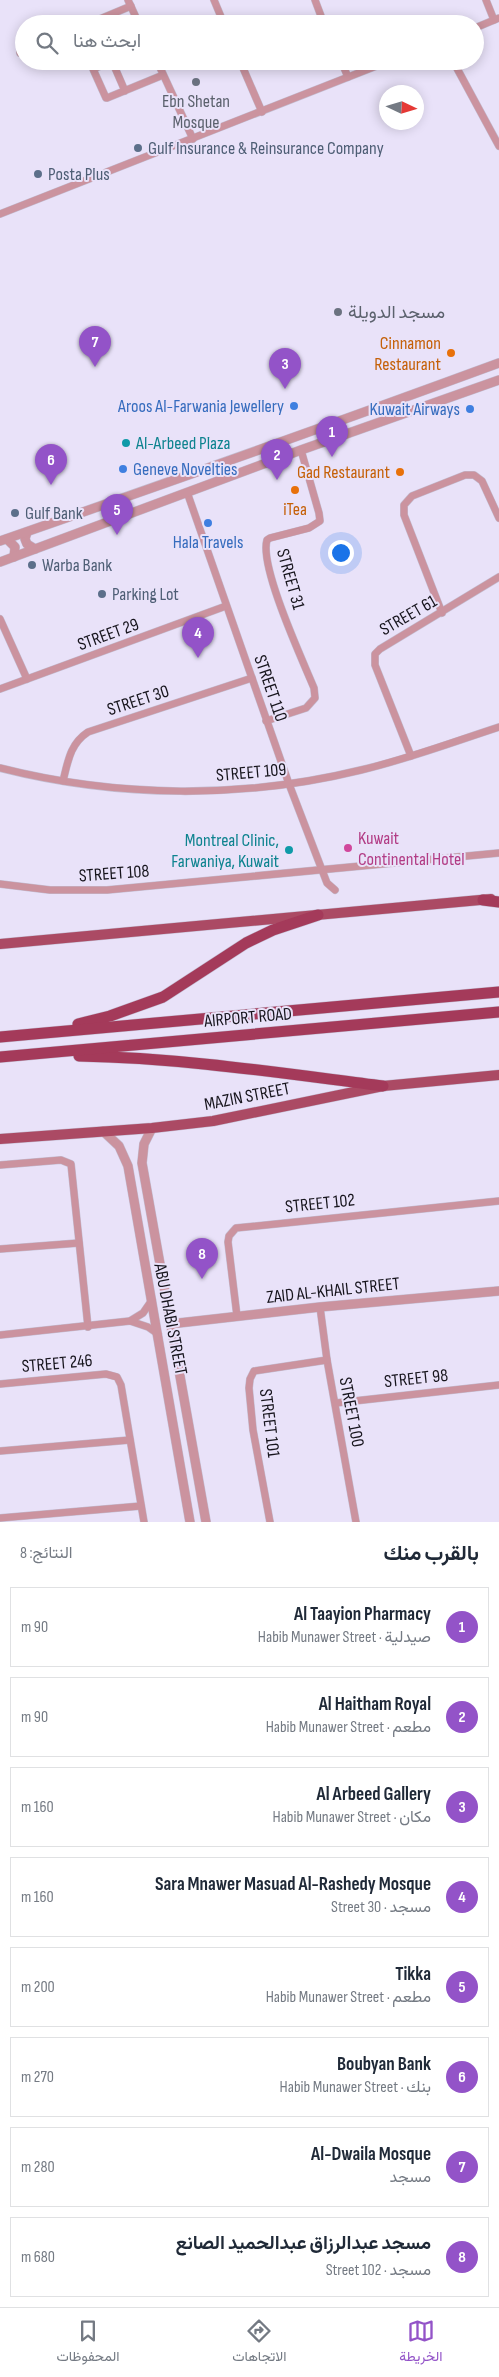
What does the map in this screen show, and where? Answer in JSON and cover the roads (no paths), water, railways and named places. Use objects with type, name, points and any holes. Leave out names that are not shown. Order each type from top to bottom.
[{"type":"highway","points":[[483,900],[499,900]]},
{"type":"highway","points":[[45,1033],[110,1016],[163,998],[246,943],[273,930],[318,915]]},
{"type":"highway","name":"AIRPORT ROAD","points":[[0,1037],[499,992]]},
{"type":"highway","name":"AIRPORT ROAD","points":[[0,1057],[499,1012]]},
{"type":"highway","points":[[22,1055],[154,1058],[383,1086]]},
{"type":"main road","points":[[0,944],[483,900]]},
{"type":"main road","name":"MAZIN STREET","points":[[0,1139],[152,1128],[213,1121],[383,1086],[499,1075]]},
{"type":"street","points":[[214,0],[220,15]]},
{"type":"street","points":[[315,0],[321,15]]},
{"type":"street","points":[[484,24],[497,19],[486,0]]},
{"type":"street","points":[[106,15],[130,3],[135,15]]},
{"type":"street","points":[[93,70],[106,98],[163,75]]},
{"type":"street","points":[[116,70],[125,91]]},
{"type":"street","points":[[161,70],[193,140]]},
{"type":"street","points":[[244,70],[262,112]]},
{"type":"street","points":[[344,70],[348,78]]},
{"type":"street","points":[[0,214],[193,140],[367,70]]},
{"type":"street","points":[[458,70],[499,146]]},
{"type":"street","points":[[3,540],[222,464],[499,364]]},
{"type":"street","points":[[0,562],[136,513],[301,450],[499,380]]},
{"type":"street","points":[[399,399],[399,408],[409,411]]},
{"type":"street","name":"STREET 31","points":[[266,720],[306,708],[315,698],[314,688],[273,582],[265,550],[267,540],[270,538],[309,528],[320,521],[301,450]]},
{"type":"street","points":[[222,464],[229,470],[229,475],[225,478]]},
{"type":"street","points":[[442,613],[404,515],[404,505],[412,496],[465,475],[474,474],[482,481],[499,518]]},
{"type":"street","name":"STREET 110","points":[[187,492],[288,784],[327,883],[335,890]]},
{"type":"street","points":[[27,532],[25,539],[27,544],[35,549]]},
{"type":"street","points":[[3,540],[15,547],[14,557]]},
{"type":"street","name":"STREET 61","points":[[411,756],[375,665],[375,654],[380,649],[499,577]]},
{"type":"street","name":"STREET 29","points":[[0,689],[226,606]]},
{"type":"street","points":[[0,619],[27,679]]},
{"type":"street","name":"STREET 30","points":[[63,781],[71,750],[77,740],[88,732],[252,678]]},
{"type":"street","name":"STREET 109","points":[[0,768],[108,788],[153,791],[243,789],[288,784],[362,770],[499,727]]},
{"type":"street","name":"STREET 108","points":[[0,884],[50,890],[107,890],[499,853]]},
{"type":"street","name":"ABU DHABI STREET","points":[[152,1128],[144,1144],[142,1163],[206,1522]]},
{"type":"street","name":"ABU DHABI STREET","points":[[102,1131],[119,1146],[128,1166],[190,1522]]},
{"type":"street","points":[[0,1165],[64,1160],[69,1162],[72,1169],[88,1327]]},
{"type":"street","name":"STREET 102","points":[[237,1316],[228,1242],[230,1232],[236,1228],[499,1201]]},
{"type":"street","points":[[141,1247],[145,1242],[155,1243]]},
{"type":"street","points":[[0,1249],[79,1243]]},
{"type":"street","name":"ZAID AL-KHAIL STREET","points":[[170,1324],[320,1307],[499,1291]]},
{"type":"street","points":[[0,1335],[130,1321],[143,1313],[152,1299]]},
{"type":"street","name":"STREET 100","points":[[320,1307],[327,1360],[356,1522]]},
{"type":"street","points":[[130,1321],[148,1327],[158,1334]]},
{"type":"street","name":"STREET 101","points":[[270,1522],[253,1430],[250,1379],[254,1371],[327,1360]]},
{"type":"street","name":"STREET 246","points":[[0,1384],[106,1374],[117,1377],[121,1385],[130,1440]]},
{"type":"street","name":"STREET 98","points":[[336,1403],[499,1385]]},
{"type":"street","points":[[0,1451],[130,1440],[144,1522]]},
{"type":"street","points":[[0,1518],[141,1506]]},
{"type":"place","name":"Ebn Shetan Mosque","points":[[196,82]]},
{"type":"place","name":"Gulf Insurance & Reinsurance Company","points":[[138,148]]},
{"type":"place","name":"Posta Plus","points":[[38,174]]},
{"type":"place","name":"مسجد الدويلة","points":[[338,312]]},
{"type":"place","name":"Cinnamon Restaurant","points":[[451,353]]},
{"type":"place","name":"Al-Dwaila Mosque","points":[[95,367]]},
{"type":"place","name":"Al Arbeed Gallery","points":[[285,389]]},
{"type":"place","name":"Aroos Al-Farwania Jewellery","points":[[294,406]]},
{"type":"place","name":"Kuwait Airways","points":[[470,409]]},
{"type":"place","name":"Al-Arbeed Plaza","points":[[126,443]]},
{"type":"place","name":"Al Taayion Pharmacy","points":[[332,457]]},
{"type":"place","name":"Geneve Novelties","points":[[123,469]]},
{"type":"place","name":"Gad Restaurant","points":[[400,472]]},
{"type":"place","name":"Al Haitham Royal","points":[[277,480]]},
{"type":"place","name":"Boubyan Bank","points":[[51,485]]},
{"type":"place","name":"iTea","points":[[295,490]]},
{"type":"place","name":"Gulf Bank","points":[[15,513]]},
{"type":"place","name":"Hala Travels","points":[[208,523]]},
{"type":"place","name":"Tikka","points":[[117,535]]},
{"type":"place","name":"Warba Bank","points":[[32,565]]},
{"type":"place","name":"Parking Lot","points":[[102,594]]},
{"type":"place","name":"Sara Mnawer Masuad Al-Rashedy Mosque","points":[[198,658]]},
{"type":"place","name":"Kuwait Continental Hotel","points":[[348,848]]},
{"type":"place","name":"Montreal Clinic, Farwaniya, Kuwait","points":[[289,850]]},
{"type":"place","name":"مسجد عبدالرزاق عبدالحميد الصانع","points":[[202,1279]]}]
